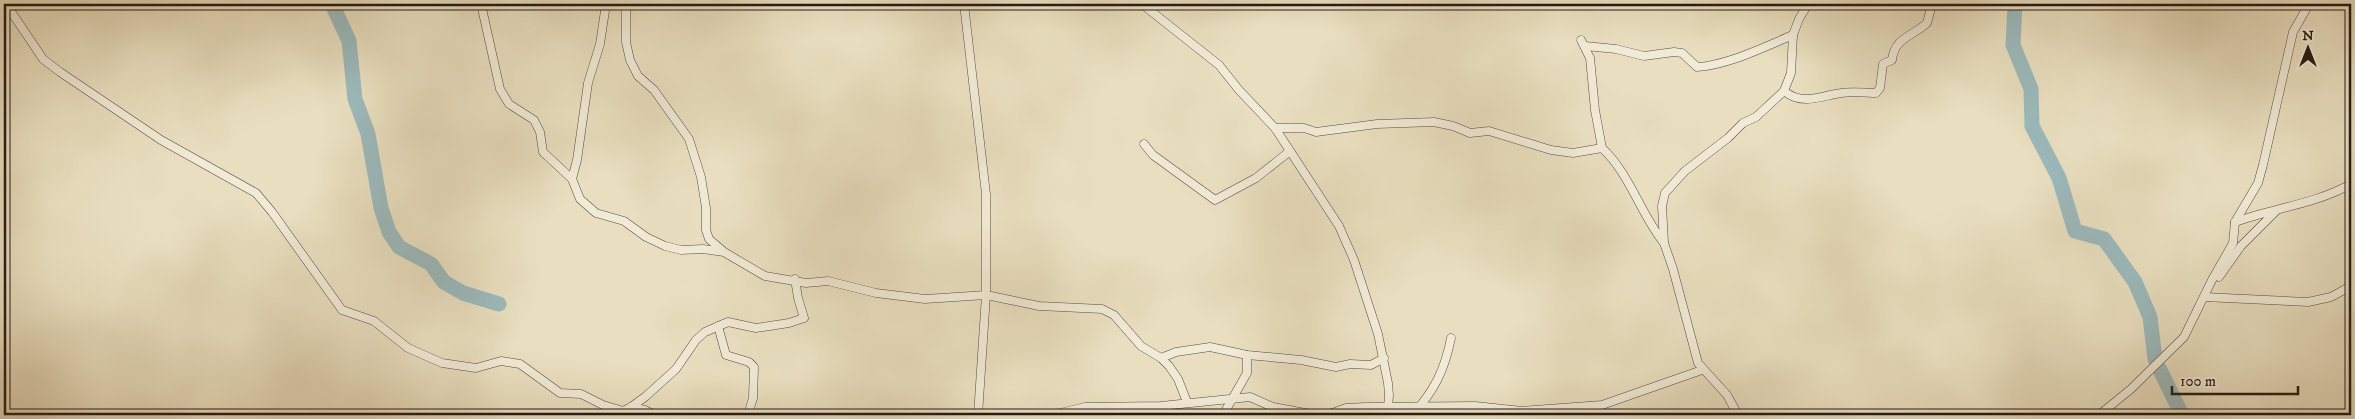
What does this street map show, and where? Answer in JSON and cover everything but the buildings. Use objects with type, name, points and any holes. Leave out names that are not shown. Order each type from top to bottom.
[{"type":"street","points":[[6,4],[43,59],[60,72],[161,140],[256,193],[272,212],[342,310],[374,321],[408,348],[442,363],[476,368],[501,361],[520,364],[560,393],[581,394],[614,409],[623,411],[631,407],[676,368],[696,340],[718,326],[728,322],[756,328],[800,320],[804,314],[798,298],[795,280]]},
{"type":"street","points":[[481,4],[500,89],[509,104],[534,120],[540,132],[543,152],[547,159],[572,178],[580,199],[596,214],[624,221],[646,237],[665,246],[681,250],[703,249],[724,252]]},
{"type":"street","points":[[572,178],[577,160],[588,83],[600,44],[606,4]]},
{"type":"street","points":[[626,4],[626,42],[630,60],[638,76],[654,90],[689,139],[701,177],[706,208],[706,230],[709,239],[724,252],[758,273],[806,283],[828,281],[876,293],[925,299],[986,295],[1026,304],[1064,308],[1092,308],[1110,312],[1140,346],[1161,358],[1178,379],[1187,402]]},
{"type":"street","points":[[964,4],[986,194],[986,295],[978,415]]},
{"type":"street","points":[[1142,4],[1219,65],[1239,90],[1275,128],[1339,226],[1348,245],[1373,316],[1384,358],[1390,395],[1389,411]]},
{"type":"street","points":[[1738,415],[1727,395],[1702,370],[1694,348],[1674,269],[1664,243],[1662,206],[1666,193],[1685,171],[1728,138],[1743,123],[1756,117],[1784,91],[1791,73],[1793,35],[1799,19],[1808,4]]},
{"type":"street","points":[[1784,91],[1795,99],[1824,98],[1840,93],[1876,92],[1880,88],[1883,64],[1892,60],[1900,41],[1927,23],[1932,4]]},
{"type":"street","points":[[2099,415],[2131,389],[2184,337],[2233,243],[2235,222],[2258,183],[2293,32],[2309,4]]},
{"type":"street","points":[[1664,243],[1651,227],[1637,196],[1602,148],[1595,110],[1590,58],[1583,43],[1616,48],[1644,56],[1674,52],[1682,53],[1697,67],[1708,66],[1742,55],[1793,35]]},
{"type":"street","points":[[1275,128],[1304,128],[1316,132],[1377,124],[1434,122],[1453,126],[1470,133],[1489,131],[1558,151],[1573,153],[1602,148]]},
{"type":"street","points":[[1144,144],[1153,155],[1215,200],[1256,178],[1290,151]]},
{"type":"street","points":[[2235,222],[2315,199],[2351,184]]},
{"type":"street","points":[[2204,297],[2241,246],[2279,209]]},
{"type":"street","points":[[2204,297],[2308,302],[2331,297],[2351,286]]},
{"type":"street","points":[[718,326],[726,355],[749,362],[754,367],[754,398],[748,415]]},
{"type":"street","points":[[1412,415],[1421,406],[1442,374],[1450,338]]},
{"type":"street","points":[[1161,358],[1176,352],[1210,347],[1247,355],[1301,360],[1336,367],[1350,364],[1371,365],[1384,358]]},
{"type":"street","points":[[1223,415],[1247,373],[1247,355]]},
{"type":"street","points":[[1327,415],[1346,408],[1389,411],[1421,406],[1475,406],[1522,411],[1602,405],[1702,370]]},
{"type":"street","points":[[1052,415],[1085,407],[1142,407],[1250,397],[1273,407],[1316,415]]},
{"type":"street","points":[[631,407],[645,410],[655,415]]},
{"type":"waterway","points":[[332,4],[349,41],[355,99],[368,134],[381,208],[389,232],[399,247],[431,264],[444,282],[463,293],[499,304]]},
{"type":"waterway","points":[[2015,4],[2013,45],[2031,89],[2032,126],[2059,178],[2075,231],[2104,239],[2135,282],[2150,317],[2155,359]]},
{"type":"waterway","points":[[2159,368],[2182,415]]}]
